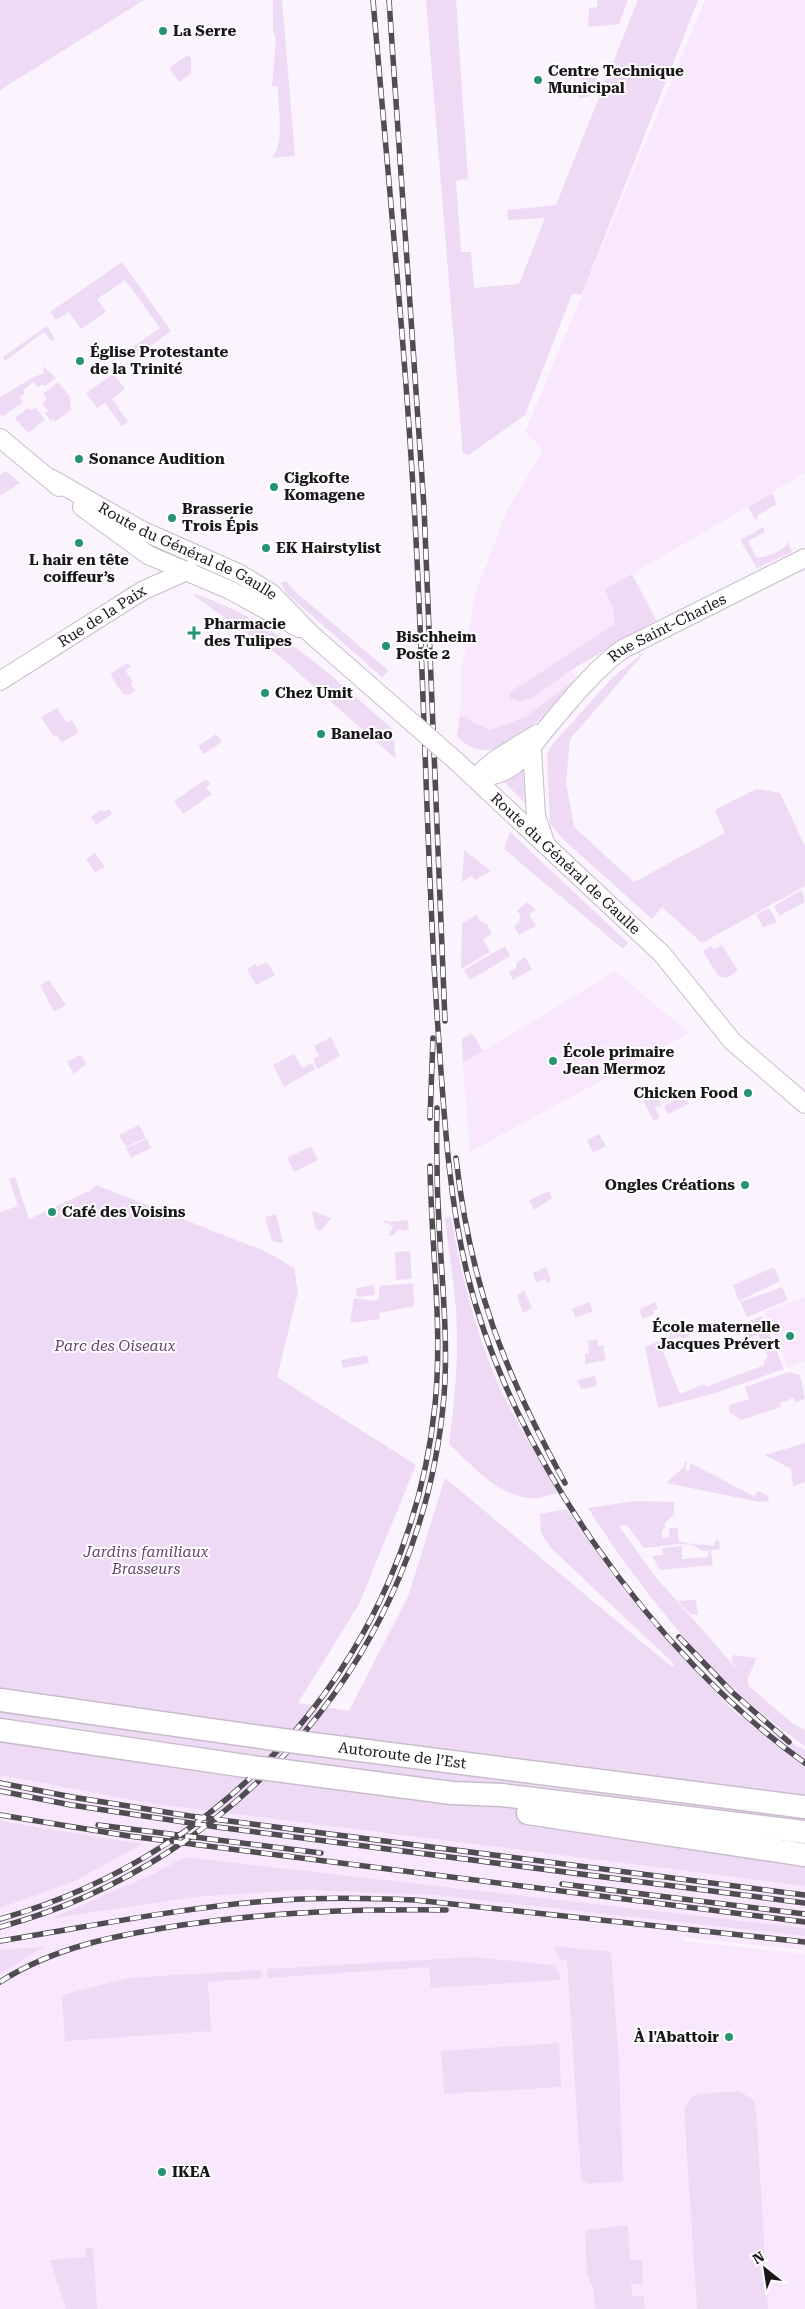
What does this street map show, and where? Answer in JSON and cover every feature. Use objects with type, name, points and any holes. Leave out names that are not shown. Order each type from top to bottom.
[{"type":"highway","name":"Autoroute de l’Est","points":[[0,1700],[275,1739],[805,1806]]},
{"type":"highway","name":"Autoroute de l’Est","points":[[0,1730],[252,1767],[452,1793],[502,1795],[805,1832]]},
{"type":"highway","points":[[452,1793],[476,1804],[805,1855]]},
{"type":"main road","name":"Route du Général de Gaulle","points":[[0,438],[52,479],[141,530],[240,574],[271,593],[312,635],[475,778],[662,954],[732,1041],[805,1104]]},
{"type":"main road","name":"Route du Général de Gaulle","points":[[52,479],[68,497],[148,555],[184,572],[230,590],[312,635]]},
{"type":"main road","name":"Rue Saint-Charles","points":[[475,778],[490,777],[504,772],[532,749],[549,725],[605,664],[623,649],[805,558]]},
{"type":"main road","name":"Rue de la Paix","points":[[0,681],[142,591],[210,561]]},
{"type":"main road","name":"Rue Saint-Charles","points":[[475,778],[496,760],[549,725]]},
{"type":"main road","points":[[532,749],[536,816],[543,838],[549,849]]},
{"type":"shaded area","points":[[705,0],[805,0],[805,473],[610,587],[635,631],[571,670],[577,678],[527,716],[489,730],[460,716],[462,667],[476,591],[507,511],[543,450],[525,432]]},
{"type":"shaded area","name":"École primaire Jean Mermoz","points":[[615,971],[689,1033],[470,1152],[463,1064]]},
{"type":"shaded area","name":"École maternelle Jacques Prévert","points":[[805,1297],[805,1361],[788,1367],[764,1312]]},
{"type":"shaded area","points":[[0,1775],[154,1804],[805,1886],[805,1928],[185,1857],[149,1876],[53,1919],[196,1897],[303,1890],[432,1895],[805,1936],[805,1950],[682,1937],[683,1941],[805,1954],[805,2309],[0,2309],[0,1974],[44,1946],[0,1950],[0,1908],[75,1881],[143,1844],[0,1821]]},
{"type":"green space","points":[[0,0],[144,0],[0,90]]},
{"type":"green space","points":[[273,0],[282,0],[295,156],[272,158],[276,151],[280,134],[278,86],[272,86],[276,41],[273,29]]},
{"type":"green space","points":[[426,0],[456,0],[468,179],[456,181],[461,252],[471,252],[474,288],[519,284],[545,218],[508,220],[507,210],[556,205],[638,0],[698,0],[582,294],[572,294],[525,415],[469,455],[463,454]]},
{"type":"green space","points":[[597,0],[628,0],[619,24],[588,27],[589,8],[597,7]]},
{"type":"green space","points":[[188,55],[191,58],[191,74],[179,82],[169,68]]},
{"type":"green space","points":[[584,66],[593,68],[597,77],[590,96],[578,98]]},
{"type":"green space","points":[[122,262],[171,331],[137,356],[131,348],[160,328],[125,280],[97,299],[106,312],[81,329],[69,312],[56,320],[50,312]]},
{"type":"green space","points":[[47,326],[55,339],[51,341],[44,332],[5,361],[3,357]]},
{"type":"green space","points":[[43,366],[56,378],[45,386],[43,384],[38,387],[34,382],[23,390],[25,393],[20,397],[23,402],[3,416],[0,414],[0,397],[44,373]]},
{"type":"green space","points":[[113,374],[125,389],[112,399],[128,422],[122,426],[105,403],[97,408],[86,393]]},
{"type":"green space","points":[[58,382],[70,397],[71,410],[55,422],[53,419],[51,421],[45,413],[48,411],[42,403],[47,399],[43,394]]},
{"type":"green space","points":[[28,408],[30,410],[36,408],[45,420],[28,433],[15,418]]},
{"type":"green space","points":[[6,471],[20,483],[0,496],[0,475]]},
{"type":"green space","points":[[772,493],[777,504],[757,516],[758,519],[755,520],[748,507]]},
{"type":"green space","points":[[763,527],[765,532],[748,541],[756,557],[768,556],[776,552],[787,545],[787,540],[792,552],[757,568],[740,540]]},
{"type":"green space","points":[[632,574],[656,620],[571,670],[534,697],[519,702],[510,698],[510,693],[515,689],[615,624],[613,608],[605,589]]},
{"type":"green space","points":[[286,581],[291,588],[389,671],[382,677],[286,593],[281,583]]},
{"type":"green space","points":[[196,594],[224,605],[251,619],[276,634],[324,670],[392,729],[396,759],[278,655],[193,595]]},
{"type":"green space","points":[[646,651],[570,739],[566,783],[574,827],[634,882],[725,833],[715,810],[757,789],[780,793],[805,846],[805,886],[702,943],[662,907],[652,919],[564,840],[550,824],[547,755],[550,747],[613,677]]},
{"type":"green space","points":[[128,663],[131,667],[125,670],[133,682],[131,684],[135,691],[129,695],[123,694],[110,674]]},
{"type":"green space","points":[[577,678],[539,721],[505,745],[488,750],[472,748],[457,736],[460,716],[490,730],[527,716]]},
{"type":"green space","points":[[57,708],[67,723],[72,720],[79,732],[62,743],[57,735],[54,737],[41,717]]},
{"type":"green space","points":[[216,734],[222,742],[204,754],[198,746]]},
{"type":"green space","points":[[526,761],[530,808],[501,779]]},
{"type":"green space","points":[[206,779],[210,784],[206,787],[212,794],[183,814],[174,801]]},
{"type":"green space","points":[[109,809],[112,814],[96,825],[91,817],[101,810],[104,812]]},
{"type":"green space","points":[[510,832],[628,943],[623,949],[504,849]]},
{"type":"green space","points":[[464,850],[491,871],[475,880],[472,876],[462,882]]},
{"type":"green space","points":[[95,853],[105,867],[95,873],[86,859]]},
{"type":"green space","points":[[802,890],[805,902],[779,916],[774,906]]},
{"type":"green space","points":[[527,902],[536,910],[529,914],[536,926],[519,935],[514,926],[519,923],[520,915],[517,911]]},
{"type":"green space","points":[[769,908],[777,922],[763,927],[756,915]]},
{"type":"green space","points":[[476,915],[481,922],[487,924],[492,934],[483,939],[490,952],[461,969],[462,923]]},
{"type":"green space","points":[[722,945],[738,971],[726,978],[718,976],[703,951],[711,946],[714,949]]},
{"type":"green space","points":[[505,946],[510,956],[470,980],[464,970]]},
{"type":"green space","points":[[525,957],[532,969],[513,980],[509,972],[516,968],[517,962]]},
{"type":"green space","points":[[267,962],[275,975],[256,985],[247,969],[255,964],[257,967]]},
{"type":"green space","points":[[49,980],[66,1005],[54,1012],[40,985]]},
{"type":"green space","points":[[472,1033],[483,1051],[463,1063],[462,1039]]},
{"type":"green space","points":[[331,1037],[340,1056],[317,1069],[313,1059],[319,1056],[314,1046]]},
{"type":"green space","points":[[294,1054],[302,1068],[312,1063],[315,1069],[284,1087],[273,1065]]},
{"type":"green space","points":[[81,1055],[86,1064],[74,1074],[67,1062]]},
{"type":"green space","points":[[659,1087],[655,1092],[662,1105],[655,1108],[660,1118],[654,1121],[641,1097]]},
{"type":"green space","points":[[691,1091],[695,1097],[687,1101],[689,1104],[668,1114],[664,1106]]},
{"type":"green space","points":[[139,1125],[146,1138],[126,1147],[119,1135]]},
{"type":"green space","points":[[599,1134],[606,1146],[593,1153],[587,1140]]},
{"type":"green space","points":[[147,1139],[151,1148],[131,1158],[126,1148]]},
{"type":"green space","points":[[311,1146],[318,1160],[294,1172],[287,1158]]},
{"type":"green space","points":[[15,1177],[29,1219],[91,1190],[96,1185],[267,1252],[294,1268],[298,1292],[277,1377],[416,1465],[359,1604],[298,1703],[349,1711],[409,1594],[445,1478],[672,1667],[674,1664],[550,1547],[541,1533],[540,1514],[567,1509],[616,1580],[668,1642],[713,1690],[737,1714],[805,1750],[805,1886],[154,1804],[0,1775],[0,1212],[18,1206],[9,1179]]},
{"type":"green space","points":[[549,1191],[552,1198],[534,1210],[529,1200]]},
{"type":"green space","points":[[312,1211],[331,1218],[321,1231],[316,1229]]},
{"type":"green space","points":[[276,1214],[283,1243],[272,1241],[265,1217]]},
{"type":"green space","points":[[451,1217],[469,1299],[488,1359],[510,1408],[558,1493],[532,1498],[505,1491],[475,1469],[449,1444],[457,1360],[455,1298],[445,1218]]},
{"type":"green space","points":[[384,1220],[390,1222],[408,1220],[409,1229],[405,1231],[399,1229],[392,1236],[389,1235],[393,1226],[383,1222]]},
{"type":"green space","points":[[410,1251],[412,1279],[396,1280],[395,1252]]},
{"type":"green space","points":[[546,1267],[551,1281],[547,1283],[545,1279],[536,1283],[533,1273]]},
{"type":"green space","points":[[774,1267],[780,1281],[739,1301],[733,1285]]},
{"type":"green space","points":[[413,1283],[414,1306],[379,1313],[380,1319],[350,1323],[354,1298],[375,1301],[379,1298],[379,1286]]},
{"type":"green space","points":[[374,1285],[375,1295],[357,1297],[356,1288]]},
{"type":"green space","points":[[782,1287],[788,1300],[747,1317],[740,1302]]},
{"type":"green space","points":[[524,1290],[532,1308],[523,1313],[517,1296]]},
{"type":"green space","points":[[589,1302],[593,1311],[576,1318],[572,1309]]},
{"type":"green space","points":[[655,1302],[658,1308],[653,1311],[654,1314],[643,1319],[639,1310]]},
{"type":"green space","points":[[762,1316],[784,1369],[712,1394],[658,1408],[645,1347],[686,1330],[688,1336],[682,1339],[680,1336],[666,1342],[667,1345],[661,1347],[680,1394],[704,1384],[706,1387],[765,1365],[764,1360],[768,1358],[758,1334],[746,1339],[740,1325]]},
{"type":"green space","points":[[597,1339],[598,1346],[603,1345],[606,1360],[585,1364],[585,1354],[589,1353],[588,1341]]},
{"type":"green space","points":[[367,1355],[369,1363],[343,1368],[341,1360]]},
{"type":"green space","points":[[789,1372],[800,1375],[805,1399],[795,1402],[794,1398],[780,1403],[781,1407],[741,1420],[729,1412],[730,1405],[749,1399],[745,1387]]},
{"type":"green space","points":[[595,1376],[597,1386],[581,1389],[577,1380]]},
{"type":"green space","points":[[805,1443],[805,1482],[793,1486],[791,1469],[765,1455]]},
{"type":"green space","points":[[685,1461],[687,1463],[685,1468],[687,1471],[690,1469],[690,1463],[754,1496],[758,1491],[768,1496],[769,1501],[760,1502],[666,1483],[684,1467]]},
{"type":"green space","points":[[635,1501],[674,1502],[674,1514],[665,1523],[665,1528],[662,1530],[662,1539],[670,1537],[669,1528],[678,1528],[678,1540],[685,1543],[714,1546],[715,1541],[719,1540],[720,1549],[703,1551],[693,1545],[678,1544],[644,1548],[627,1525],[619,1526],[653,1574],[742,1675],[731,1661],[733,1655],[757,1658],[747,1680],[749,1686],[791,1722],[805,1730],[805,1746],[742,1696],[685,1638],[634,1574],[588,1508]]},
{"type":"green space","points":[[682,1546],[682,1559],[708,1557],[708,1551],[711,1551],[713,1565],[660,1570],[652,1556],[663,1555],[662,1548]]},
{"type":"green space","points":[[696,1600],[698,1615],[690,1614],[678,1601]]},
{"type":"green space","points":[[0,1821],[143,1844],[75,1881],[0,1908]]},
{"type":"green space","points":[[185,1857],[805,1928],[805,1936],[432,1895],[303,1890],[196,1897],[50,1919],[149,1876]]},
{"type":"green space","points":[[45,1946],[0,1974],[0,1950]]},
{"type":"green space","points":[[554,1946],[611,1952],[619,2064],[623,2181],[589,2184],[583,2181],[581,2177],[567,1961],[560,1959]]},
{"type":"green space","points":[[474,1957],[552,1965],[558,1970],[560,1980],[431,1988],[429,1967],[267,1978],[267,1969]]},
{"type":"green space","points":[[261,1970],[263,1978],[208,1982],[211,2031],[65,2041],[62,1995],[129,1978]]},
{"type":"green space","points":[[559,2043],[561,2087],[444,2094],[441,2051]]},
{"type":"green space","points":[[740,2091],[753,2100],[756,2109],[768,2309],[697,2309],[684,2109],[692,2097],[698,2094]]},
{"type":"green space","points":[[628,2225],[630,2260],[642,2260],[643,2284],[631,2284],[632,2296],[644,2295],[645,2309],[595,2309],[593,2287],[587,2275],[585,2230]]},
{"type":"green space","points":[[85,2248],[93,2248],[97,2309],[66,2309],[50,2260],[86,2257]]},
{"type":"railway","points":[[373,0],[411,453],[432,923],[442,1091],[455,1213],[467,1273],[488,1342],[517,1411],[553,1480],[596,1546],[643,1608],[695,1666],[749,1718],[805,1763]]},
{"type":"railway","points":[[389,0],[424,507],[445,1021]]},
{"type":"railway","points":[[430,1118],[433,1038]]},
{"type":"railway","points":[[0,1927],[88,1896],[169,1852],[242,1796],[305,1731],[358,1657],[400,1576],[429,1488],[444,1396],[445,1338],[437,1191],[437,1108]]},
{"type":"railway","points":[[456,1158],[470,1246],[493,1326],[507,1365],[524,1403],[565,1483]]},
{"type":"railway","points":[[0,1919],[85,1888],[164,1845],[235,1792],[297,1729],[349,1658],[390,1579],[419,1495],[435,1405],[438,1345],[430,1166]]},
{"type":"railway","points":[[679,1637],[732,1692],[789,1742]]},
{"type":"railway","points":[[0,1783],[190,1816],[805,1895]]},
{"type":"railway","points":[[0,1791],[71,1805],[217,1827],[805,1903]]},
{"type":"railway","points":[[0,1815],[129,1836],[805,1922]]},
{"type":"railway","points":[[98,1825],[321,1853]]},
{"type":"railway","points":[[562,1884],[805,1914]]},
{"type":"railway","points":[[0,1941],[211,1907],[282,1900],[349,1898],[415,1900],[805,1942]]},
{"type":"railway","points":[[0,1982],[43,1959],[65,1951],[111,1938],[182,1925],[282,1914],[379,1910],[446,1910]]},
{"type":"place","name":"La Serre","points":[[163,31]]},
{"type":"place","name":"Centre Technique Municipal","points":[[538,80]]},
{"type":"place","name":"Église Protestante de la Trinité","points":[[80,361]]},
{"type":"place","name":"Sonance Audition","points":[[79,459]]},
{"type":"place","name":"Cigkofte Komagene","points":[[274,487]]},
{"type":"place","name":"Brasserie Trois Épis","points":[[172,518]]},
{"type":"place","name":"L hair en tête coiffeur’s","points":[[79,543]]},
{"type":"place","name":"EK Hairstylist","points":[[266,548]]},
{"type":"place","name":"Pharmacie des Tulipes","points":[[194,633]]},
{"type":"place","name":"Bischheim Poste 2","points":[[386,646]]},
{"type":"place","name":"Chez Umit","points":[[265,693]]},
{"type":"place","name":"Banelao","points":[[321,734]]},
{"type":"place","name":"École primaire Jean Mermoz","points":[[553,1061]]},
{"type":"place","name":"Chicken Food","points":[[748,1093]]},
{"type":"place","name":"Ongles Créations","points":[[745,1185]]},
{"type":"place","name":"Café des Voisins","points":[[52,1212]]},
{"type":"place","name":"École maternelle Jacques Prévert","points":[[790,1336]]},
{"type":"place","name":"À l'Abattoir","points":[[729,2037]]},
{"type":"place","name":"IKEA","points":[[162,2172]]},
{"type":"park label","name":"Parc des Oiseaux","points":[[115,1346]]},
{"type":"park label","name":"Jardins familiaux Brasseurs","points":[[146,1560]]}]
